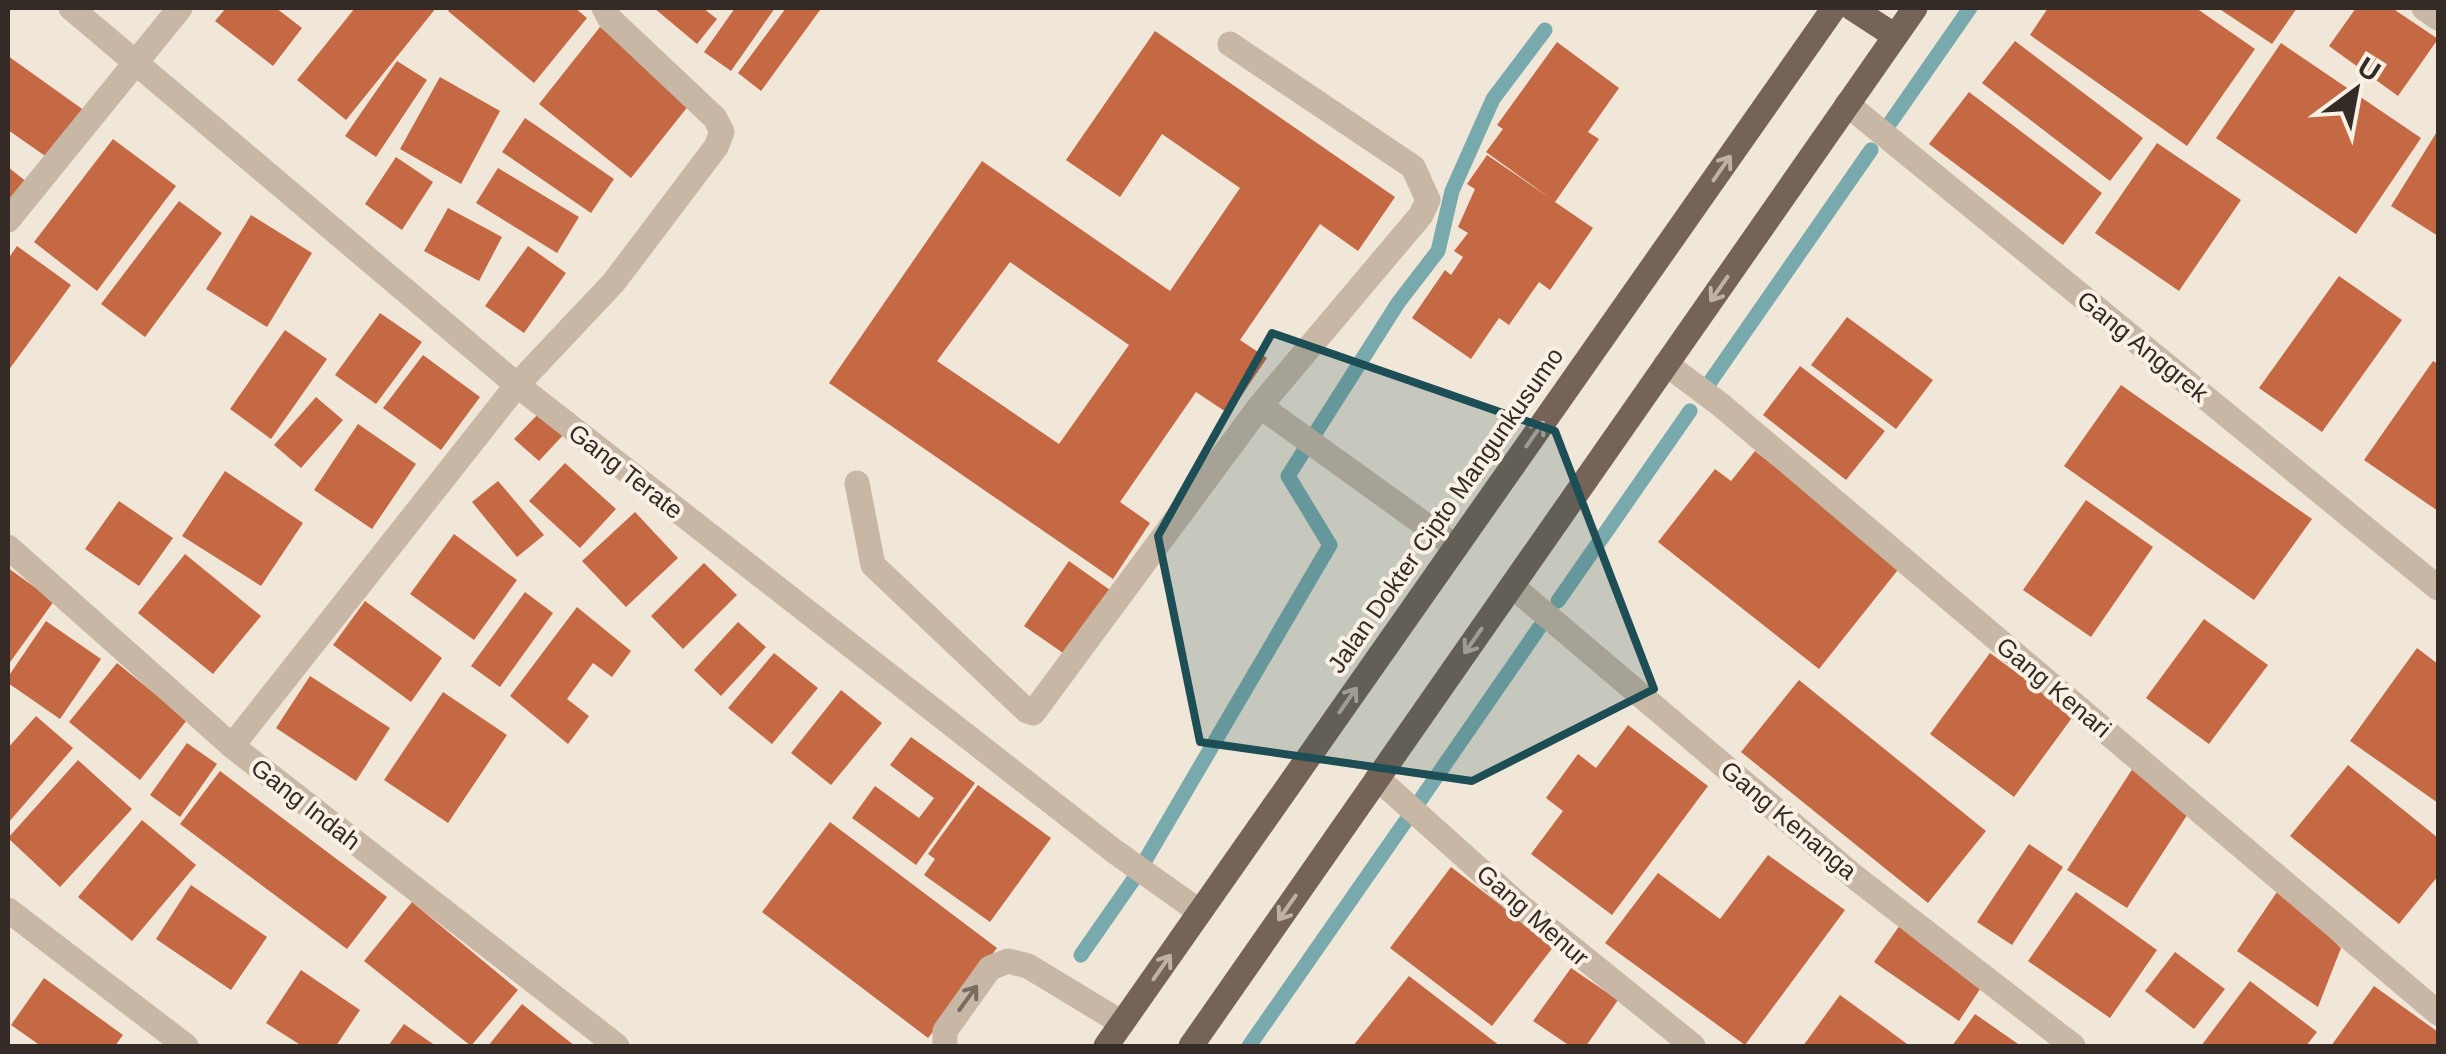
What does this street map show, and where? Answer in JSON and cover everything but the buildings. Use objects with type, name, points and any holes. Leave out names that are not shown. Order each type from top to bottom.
[{"type":"main road","name":"Jalan Dokter Cipto Mangunkusumo","points":[[1106,1046],[1834,8]]},
{"type":"main road","points":[[1852,8],[1895,36]]},
{"type":"main road","points":[[1191,1046],[1914,8]]},
{"type":"street","name":"Gang Terate","points":[[70,8],[517,385],[1123,857],[1200,912]]},
{"type":"street","points":[[8,220],[180,8]]},
{"type":"street","points":[[232,746],[517,385],[614,282],[716,147],[722,132],[715,118],[610,19],[604,8]]},
{"type":"street","points":[[2424,8],[2438,18]]},
{"type":"street","points":[[858,483],[873,565],[1027,711],[1033,712],[1243,424],[1420,215],[1428,200],[1413,167],[1230,44]]},
{"type":"street","name":"Gang Anggrek","points":[[1847,104],[2436,580]]},
{"type":"street","name":"Gang Kenari","points":[[1666,364],[1720,405],[2438,1014]]},
{"type":"street","points":[[1260,406],[1456,547]]},
{"type":"street","name":"Gang Indah","points":[[8,547],[232,746],[618,1046]]},
{"type":"street","name":"Gang Kenanga","points":[[1512,586],[1856,878],[2074,1046]]},
{"type":"street","name":"Gang Menur","points":[[1377,778],[1520,906],[1693,1046]]},
{"type":"street","points":[[8,910],[186,1046]]},
{"type":"street","points":[[945,1046],[945,1031],[990,968],[1008,961],[1028,966],[1122,1023]]},
{"type":"highlighted area","points":[[1272,333],[1555,431],[1654,689],[1472,781],[1200,742],[1158,536]]},
{"type":"waterway","points":[[1890,123],[1970,8]]},
{"type":"waterway","points":[[1081,955],[1136,876],[1330,545],[1288,476],[1398,303],[1438,251],[1452,191],[1493,99],[1545,30]]},
{"type":"waterway","points":[[1710,382],[1871,150]]},
{"type":"waterway","points":[[1558,601],[1690,411]]},
{"type":"waterway","points":[[1421,799],[1539,628]]},
{"type":"waterway","points":[[1249,1046],[1405,822]]}]
